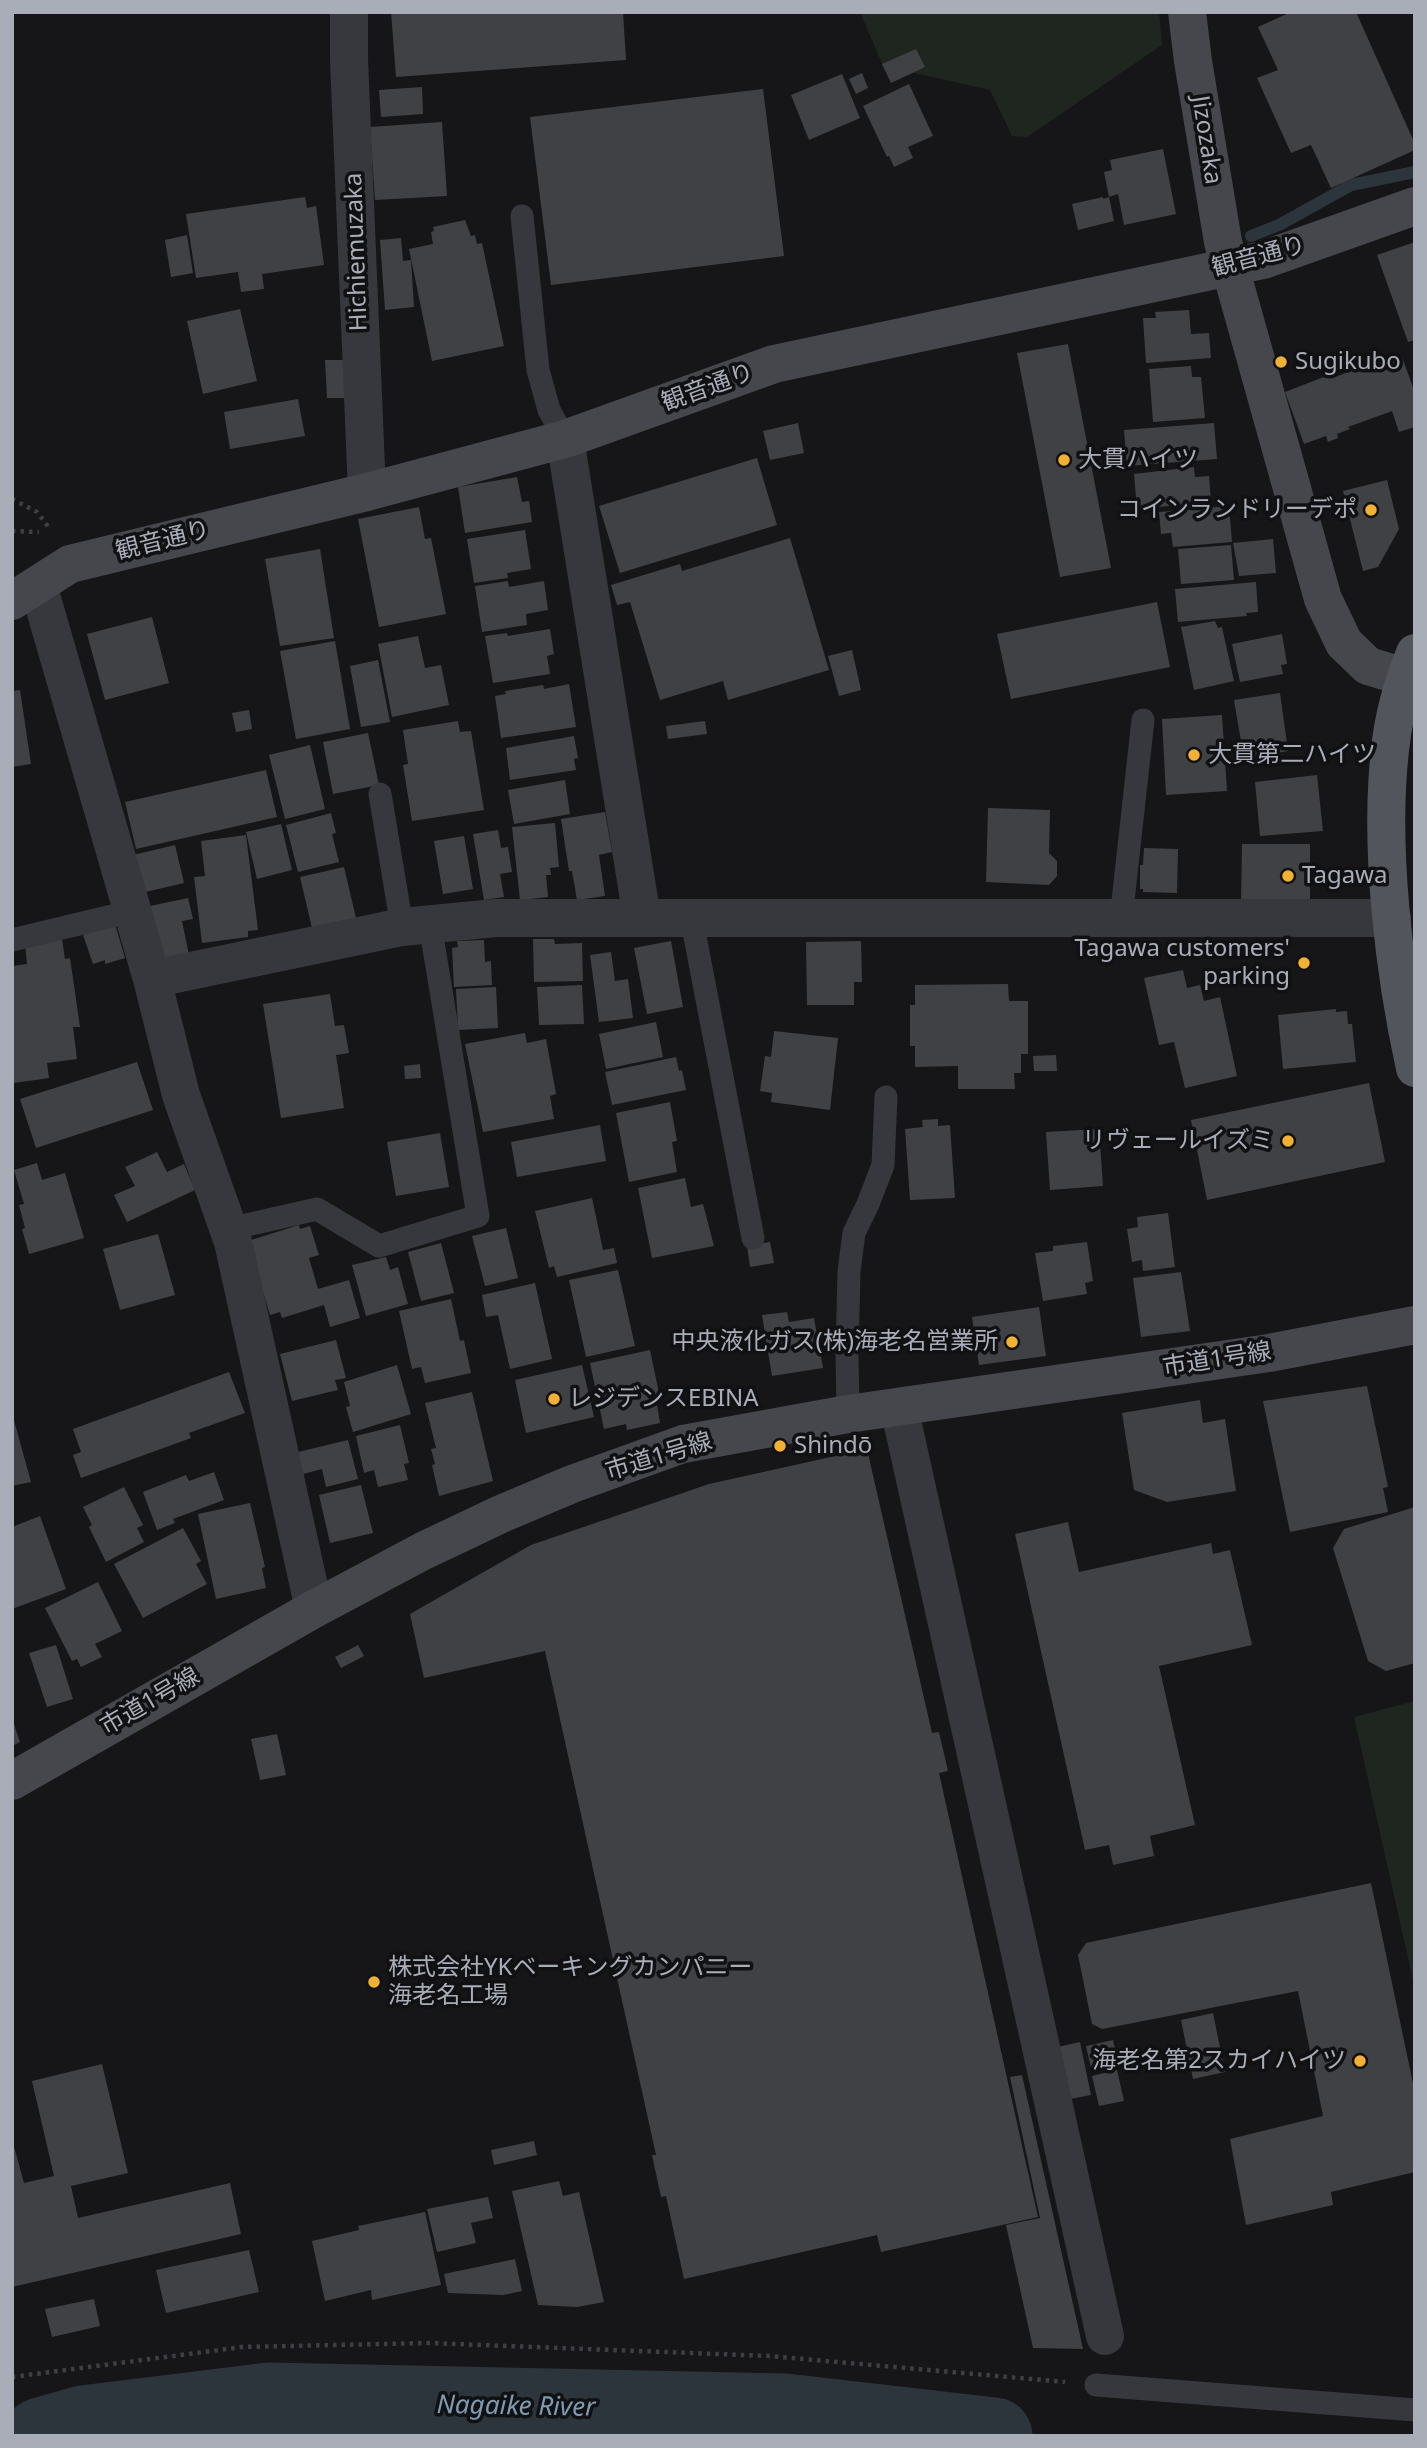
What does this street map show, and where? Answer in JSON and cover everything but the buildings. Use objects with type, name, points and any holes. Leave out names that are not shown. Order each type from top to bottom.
[{"type":"main road","points":[[1410,665],[1390,749],[1387,824],[1392,918],[1415,1068]]},
{"type":"street","name":"Hichiemuzaka","points":[[349,12],[349,73],[367,492]]},
{"type":"street","name":"Jizozaka","points":[[1187,12],[1223,242],[1323,599],[1343,642],[1368,666],[1410,665]]},
{"type":"street","name":"観音通り","points":[[25,593],[70,564],[367,492],[565,439],[774,364],[1263,260],[1415,206]]},
{"type":"street","points":[[565,439],[642,918]]},
{"type":"street","points":[[25,593],[133,912],[181,1095],[229,1229],[314,1609]]},
{"type":"street","points":[[152,979],[416,925],[496,918],[1392,918]]},
{"type":"street","name":"市道1号線","points":[[12,1781],[423,1550],[584,1480],[683,1444],[899,1407],[1269,1353],[1415,1325]]},
{"type":"street","points":[[899,1407],[1105,2336]]},
{"type":"lane","points":[[522,216],[538,370],[549,410],[565,439]]},
{"type":"lane","points":[[1121,919],[1143,720]]},
{"type":"lane","points":[[229,1229],[317,1209],[379,1246],[478,1216],[416,925],[380,794]]},
{"type":"lane","points":[[12,940],[133,912]]},
{"type":"lane","points":[[691,916],[753,1238]]},
{"type":"lane","points":[[848,1415],[849,1271],[854,1233],[883,1165],[887,1097]]},
{"type":"lane","points":[[1096,2385],[1415,2410]]},
{"type":"path","points":[[12,531],[53,533]]},
{"type":"path","points":[[12,2377],[242,2347],[429,2343],[771,2356],[1096,2385]]},
{"type":"shaded area","points":[[860,12],[1159,12],[1162,45],[1027,137],[1012,136],[990,90],[883,66]]},
{"type":"shaded area","points":[[1415,1701],[1415,1989],[1354,1717]]},
{"type":"waterway","points":[[1251,236],[1279,225],[1351,185],[1415,172]]},
{"type":"waterway","name":"Nagaike River","points":[[41,2436],[83,2424],[270,2401],[785,2412],[994,2436]]},
{"type":"place","name":"Sugikubo","points":[[1281,362]]},
{"type":"place","name":"大貫ハイツ","points":[[1064,460]]},
{"type":"place","name":"コインランドリーデポ","points":[[1371,510]]},
{"type":"place","name":"大貫第二ハイツ","points":[[1194,755]]},
{"type":"place","name":"Tagawa","points":[[1288,876]]},
{"type":"place","name":"Tagawa customers' parking","points":[[1304,963]]},
{"type":"place","name":"リヴェールイズミ","points":[[1288,1141]]},
{"type":"place","name":"中央液化ガス(株)海老名営業所","points":[[1012,1342]]},
{"type":"place","name":"レジデンスEBINA","points":[[554,1399]]},
{"type":"place","name":"Shindō","points":[[780,1446]]},
{"type":"place","name":"株式会社YKベーキングカンパニー 海老名工場","points":[[374,1982]]},
{"type":"place","name":"海老名第2スカイハイツ","points":[[1360,2061]]}]
